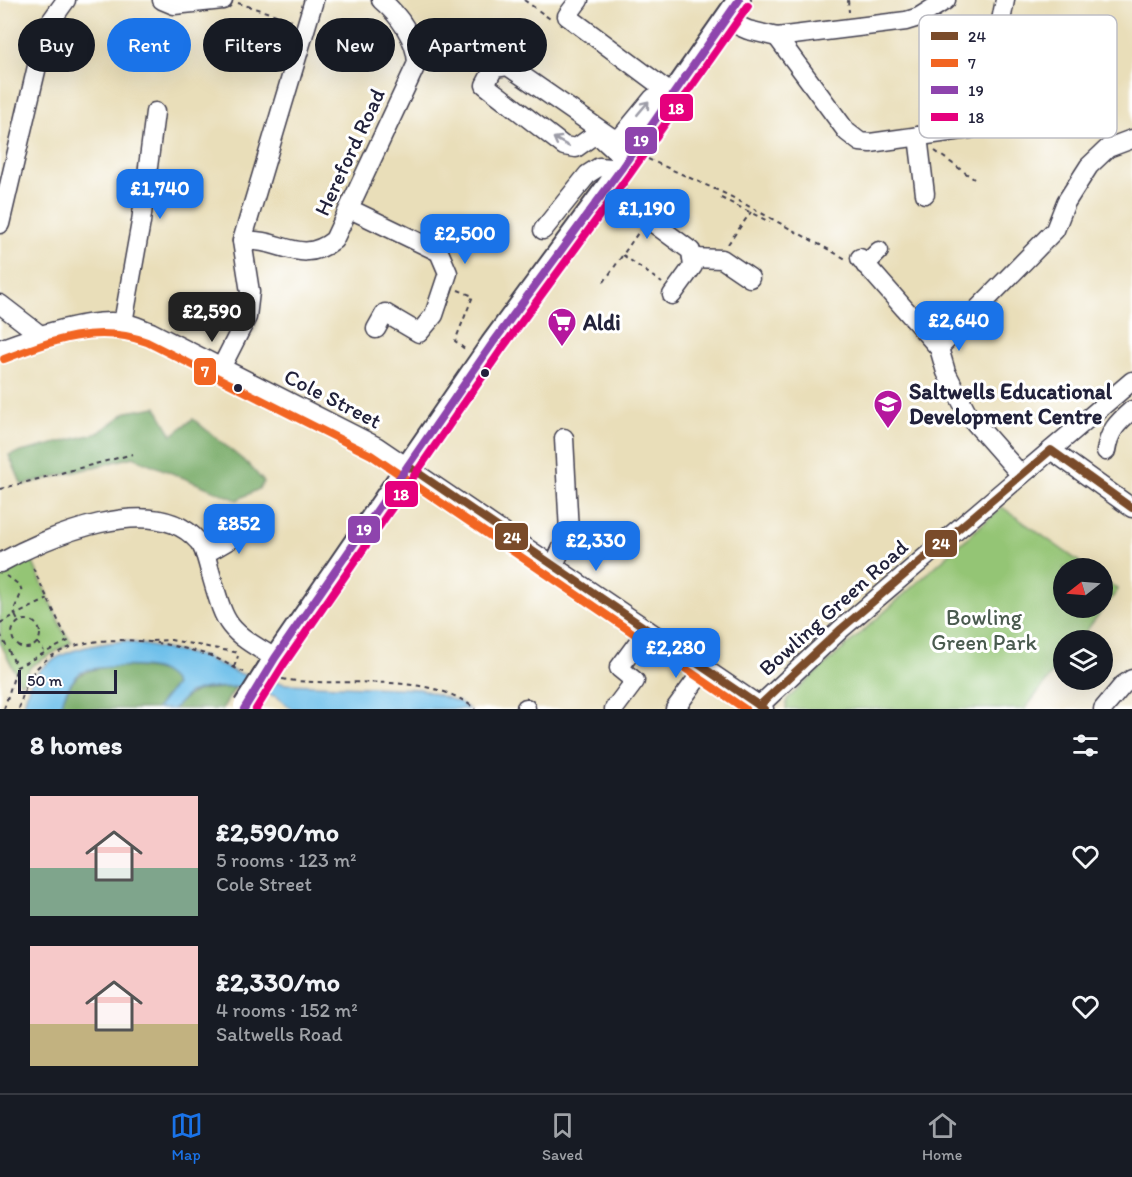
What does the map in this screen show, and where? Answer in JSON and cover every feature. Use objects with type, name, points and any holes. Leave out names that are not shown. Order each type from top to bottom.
[{"type":"main road","points":[[244,708],[268,669],[480,362],[626,162],[739,0]]},
{"type":"street","points":[[0,224],[46,28],[66,0]]},
{"type":"street","points":[[162,0],[174,5],[223,0]]},
{"type":"street","points":[[221,368],[247,317],[250,292],[242,241],[314,0]]},
{"type":"street","name":"Hereford Road","points":[[242,241],[258,240],[301,252],[321,250],[334,240],[417,63],[412,41],[401,21],[381,0]]},
{"type":"street","points":[[579,0],[567,16],[668,101]]},
{"type":"street","points":[[922,15],[946,0]]},
{"type":"street","points":[[1002,15],[1005,0]]},
{"type":"street","points":[[725,20],[748,30],[777,37],[906,21],[919,17]]},
{"type":"street","points":[[777,37],[851,137],[870,143],[919,138],[925,194]]},
{"type":"street","points":[[626,162],[599,136],[590,138],[576,148],[564,146],[485,85],[494,68],[508,66],[612,138],[621,137],[652,98],[668,101]]},
{"type":"street","points":[[123,322],[141,222],[155,112]]},
{"type":"street","points":[[939,348],[1055,230],[1066,202],[1089,166],[1108,148],[1132,139]]},
{"type":"street","points":[[543,230],[588,174],[599,167],[626,162]]},
{"type":"street","points":[[606,188],[691,251],[693,266],[673,294]]},
{"type":"street","points":[[350,209],[439,252],[448,273],[434,315],[419,333],[385,313],[376,329]]},
{"type":"street","points":[[879,251],[863,261],[939,348],[946,372],[969,416],[1021,475]]},
{"type":"street","points":[[692,258],[722,259],[750,279]]},
{"type":"street","points":[[0,304],[39,334]]},
{"type":"street","name":"Cole Street","points":[[0,349],[39,334],[71,327],[123,322],[151,332],[376,446],[761,707]]},
{"type":"street","name":"Bowling Green Road","points":[[761,707],[842,629],[1132,381]]},
{"type":"street","points":[[1106,451],[1108,435],[1115,424],[1132,410]]},
{"type":"street","points":[[554,565],[569,532],[564,438]]},
{"type":"street","points":[[1051,450],[1132,508]]},
{"type":"street","points":[[3,569],[24,550],[63,532],[98,522],[147,520],[182,529],[198,541],[205,554],[223,617],[241,648],[268,669]]},
{"type":"street","points":[[205,554],[236,536],[250,523]]},
{"type":"street","points":[[614,709],[635,681],[619,668],[647,630]]},
{"type":"street","points":[[675,709],[704,669]]},
{"type":"street","points":[[1103,709],[1123,685],[1132,679]]},
{"type":"path","points":[[229,0],[306,25]]},
{"type":"path","points":[[919,138],[974,179]]},
{"type":"path","points":[[626,162],[649,159],[728,195],[852,263],[863,261]]},
{"type":"path","points":[[722,198],[770,222]]},
{"type":"path","points":[[717,259],[751,212]]},
{"type":"path","points":[[603,282],[648,219]]},
{"type":"path","points":[[622,255],[673,294]]},
{"type":"path","points":[[444,284],[473,296],[455,341],[480,362]]},
{"type":"path","points":[[0,489],[133,454]]},
{"type":"path","points":[[4,709],[17,667],[44,651],[68,641],[24,550]]},
{"type":"path","points":[[3,569],[22,587],[20,599],[14,610],[19,622]]},
{"type":"path","points":[[0,623],[48,598]]},
{"type":"path","points":[[28,621],[36,625],[40,633],[37,642],[26,648],[15,642],[12,634],[19,622],[28,621]]},
{"type":"path","points":[[0,634],[17,667]]},
{"type":"path","points":[[19,709],[31,676],[38,666],[81,645],[127,638],[212,657],[234,668],[268,669],[308,683],[415,685],[452,695],[474,709]]},
{"type":"path","points":[[146,641],[171,640],[241,648],[234,668]]},
{"type":"path","points":[[37,642],[44,651]]},
{"type":"green space","points":[[156,407],[172,435],[193,419],[249,465],[264,482],[259,489],[237,500],[133,457],[22,485],[9,455],[98,433],[127,412]]},
{"type":"green space","name":"Bowling Green Park","points":[[1002,507],[1074,558],[1053,558],[1053,618],[1096,618],[1087,630],[1053,630],[1053,673],[1025,709],[786,709],[787,699]]},
{"type":"green space","points":[[30,556],[63,631],[72,642],[31,666],[21,684],[0,642],[0,573]]},
{"type":"green space","name":"Bowling Green Park","points":[[1113,586],[1118,590],[1113,596]]},
{"type":"green space","points":[[115,666],[157,670],[171,678],[175,685],[156,709],[59,709],[68,689],[78,676],[93,669]]},
{"type":"green space","points":[[236,687],[222,709],[173,709],[195,692]]},
{"type":"water","points":[[125,641],[204,657],[237,673],[286,684],[420,689],[459,702],[469,709],[292,709],[275,696],[236,687],[206,688],[189,693],[173,709],[156,709],[175,685],[166,674],[152,668],[119,667],[95,668],[80,673],[70,685],[59,709],[23,709],[31,682],[49,663],[60,656],[86,647]]},
{"type":"transit line","name":"19","points":[[244,709],[275,658],[492,344],[621,169],[739,0]]},
{"type":"transit line","name":"18","points":[[256,709],[284,664],[501,350],[629,175],[748,6]]},
{"type":"transit line","name":"7","points":[[4,359],[39,346],[92,334],[110,334],[147,342],[371,455],[745,709]]},
{"type":"transit line","name":"24","points":[[759,706],[841,629],[1051,450],[1132,508]]},
{"type":"transit line","name":"24","points":[[408,466],[764,709]]},
{"type":"place","name":"Aldi","points":[[562,348]]},
{"type":"place","name":"Saltwells Educational Development Centre","points":[[888,430]]}]
